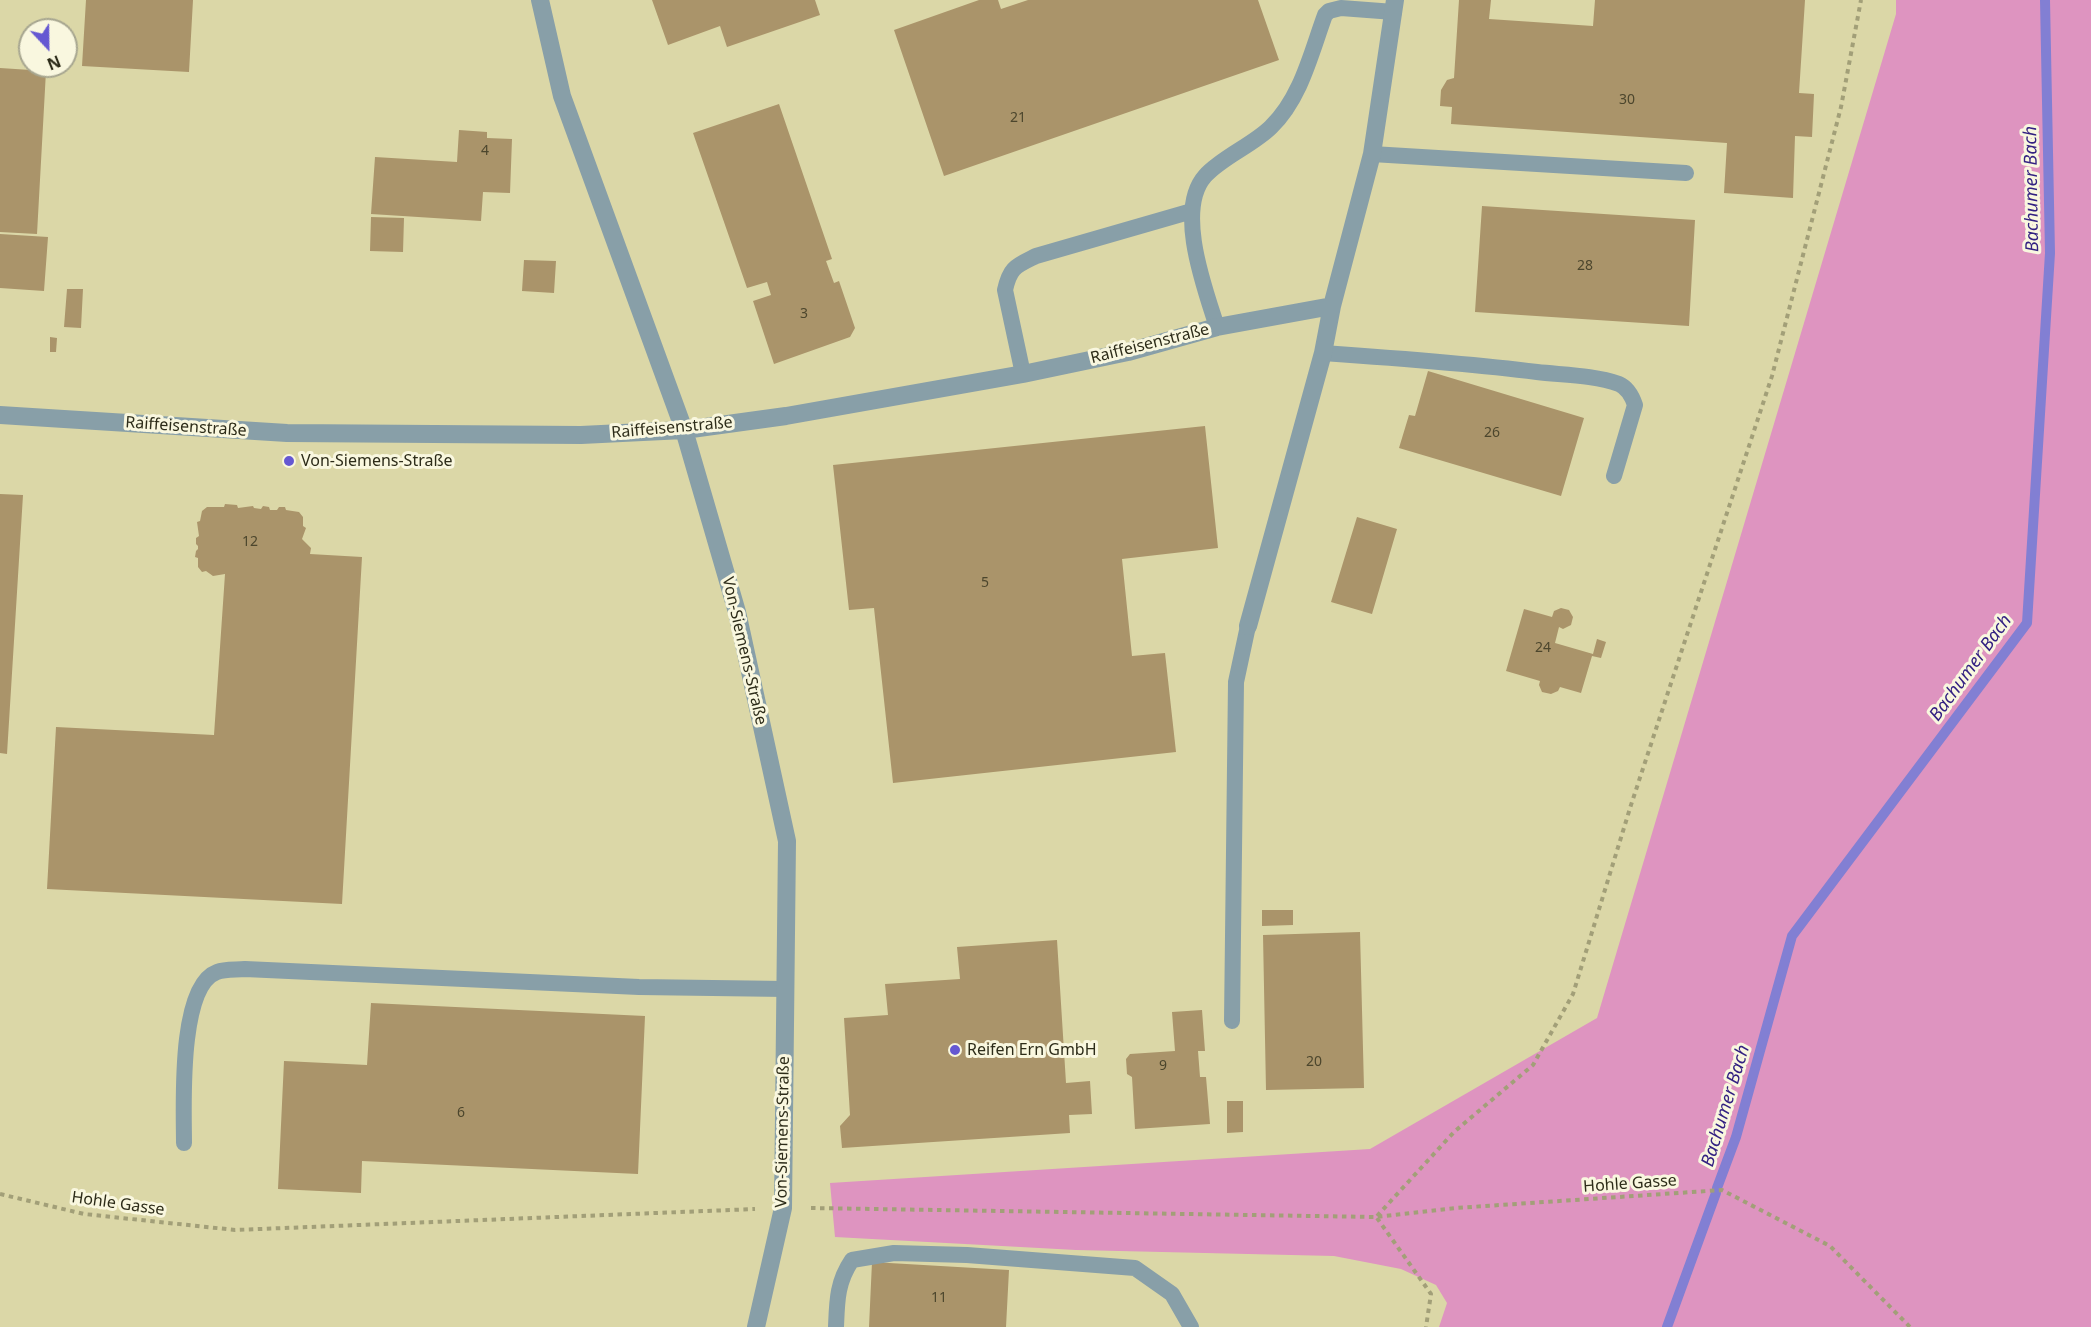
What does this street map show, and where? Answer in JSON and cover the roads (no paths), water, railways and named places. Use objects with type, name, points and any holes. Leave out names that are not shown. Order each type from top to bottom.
[{"type":"street","name":"Von-Siemens-Straße","points":[[540,0],[562,96],[684,430],[736,612],[787,841],[783,1208],[756,1327]]},
{"type":"street","points":[[1248,626],[1323,353],[1332,306],[1372,154],[1395,6]]},
{"type":"street","name":"Raiffeisenstraße","points":[[0,415],[286,433],[581,435],[684,430],[786,416],[1023,374],[1128,352],[1217,327],[1332,306]]},
{"type":"lane","points":[[1217,327],[1201,272],[1193,232],[1192,211],[1197,189],[1204,177],[1272,126],[1290,102],[1301,82],[1325,15],[1329,11],[1341,8],[1395,6]]},
{"type":"lane","points":[[1372,154],[1686,172]]},
{"type":"lane","points":[[1023,374],[1005,290],[1008,276],[1014,267],[1036,256],[1192,211]]},
{"type":"lane","points":[[1323,353],[1439,361],[1524,370],[1592,378],[1621,385],[1631,394],[1635,405],[1614,476]]},
{"type":"lane","points":[[1232,1021],[1236,682],[1248,626]]},
{"type":"lane","points":[[183,1143],[185,1039],[199,989],[216,972],[245,969],[639,987],[786,988]]},
{"type":"lane","points":[[836,1327],[838,1294],[844,1273],[852,1260],[894,1253],[967,1255],[1135,1268],[1172,1294],[1191,1327]]},
{"type":"waterway","name":"Bachumer Bach","points":[[1717,1188],[1736,1137],[1792,936],[2027,623],[2050,253],[2045,0]]},
{"type":"waterway","name":"Bachumer Bach","points":[[1667,1327],[1716,1193]]},
{"type":"place","name":"Von-Siemens-Straße","points":[[289,461]]},
{"type":"place","name":"Reifen Ern GmbH","points":[[955,1050]]}]
